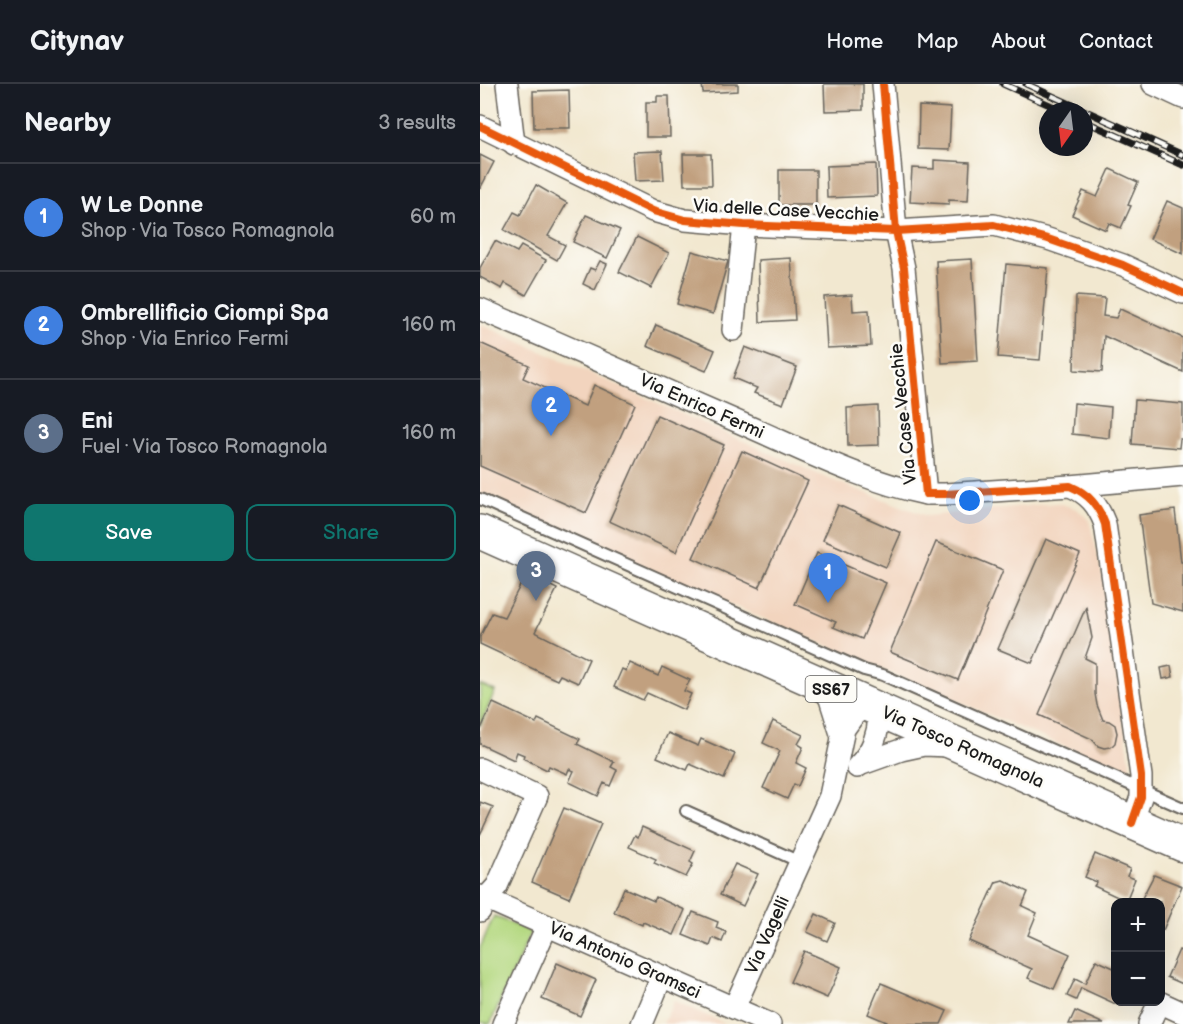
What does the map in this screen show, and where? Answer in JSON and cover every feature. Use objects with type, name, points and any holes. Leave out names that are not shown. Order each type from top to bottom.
[{"type":"main road","name":"Via Tosco Romagnola","points":[[480,532],[564,555],[822,685],[1183,845]]},
{"type":"street","points":[[507,84],[514,144]]},
{"type":"street","name":"Via Case Vecchie","points":[[883,84],[896,231],[904,268],[926,494],[1070,486],[1183,476]]},
{"type":"street","points":[[1153,84],[1183,98]]},
{"type":"street","name":"Via delle Case Vecchie","points":[[480,126],[668,216],[707,223],[896,231],[994,225],[1048,239],[1123,265],[1183,293]]},
{"type":"street","points":[[733,330],[744,225]]},
{"type":"street","name":"Via Enrico Fermi","points":[[480,309],[825,460],[901,489],[926,494]]},
{"type":"street","points":[[1070,486],[1082,491],[1090,498],[1105,524],[1141,776],[1142,790],[1139,806],[1132,823]]},
{"type":"street","name":"Via Vagelli","points":[[822,685],[830,699],[842,737]]},
{"type":"street","name":"Via Vagelli","points":[[734,1008],[830,796],[842,737],[848,722],[873,707],[879,725],[876,736],[860,765],[841,782],[830,796]]},
{"type":"street","name":"Via Vagelli","points":[[860,765],[924,745],[961,746]]},
{"type":"street","points":[[480,769],[537,796],[496,886],[482,902]]},
{"type":"street","name":"Via Antonio Gramsci","points":[[482,902],[547,926],[770,1024]]},
{"type":"street","points":[[503,1024],[547,926]]},
{"type":"street","points":[[642,1024],[662,976]]},
{"type":"street","points":[[1149,1024],[1159,1002],[1183,1013]]},
{"type":"lane","points":[[480,499],[564,555],[864,670],[883,675],[1183,808]]},
{"type":"lane","points":[[686,811],[800,862]]},
{"type":"shaded area","points":[[480,324],[824,477],[927,516],[1058,503],[1077,509],[1089,520],[1103,577],[1129,769],[1122,771],[480,498]]},
{"type":"shaded area","points":[[674,1001],[726,1024],[663,1024]]},
{"type":"green space","points":[[480,685],[495,691],[480,726]]},
{"type":"green space","points":[[494,916],[531,932],[490,1024],[480,1022],[480,948]]},
{"type":"building","points":[[702,84],[738,84],[738,91],[703,93]]},
{"type":"building","points":[[824,84],[863,84],[863,110],[825,111]]},
{"type":"building","points":[[569,90],[570,128],[534,128],[533,91]]},
{"type":"building","points":[[657,96],[669,96],[670,137],[646,137],[646,102],[657,102]]},
{"type":"building","points":[[919,106],[951,108],[949,150],[918,149]]},
{"type":"building","points":[[662,151],[664,180],[635,181],[633,152]]},
{"type":"building","points":[[683,154],[711,154],[712,185],[684,185]]},
{"type":"building","points":[[480,155],[494,162],[480,189]]},
{"type":"building","points":[[934,160],[970,162],[968,201],[949,200],[949,204],[910,202],[912,168],[934,169]]},
{"type":"building","points":[[876,164],[877,196],[827,198],[826,166]]},
{"type":"building","points":[[1110,169],[1138,182],[1121,228],[1109,223],[1106,230],[1072,215],[1083,191],[1097,197]]},
{"type":"building","points":[[779,170],[816,170],[816,205],[779,205]]},
{"type":"building","points":[[536,185],[567,203],[548,236],[565,245],[557,260],[504,230],[514,212],[520,215]]},
{"type":"building","points":[[1167,201],[1183,208],[1183,254],[1150,239]]},
{"type":"building","points":[[586,215],[620,230],[607,258],[573,242]]},
{"type":"building","points":[[637,237],[669,253],[651,288],[619,272]]},
{"type":"building","points":[[495,241],[517,252],[521,246],[546,260],[526,295],[505,283],[502,289],[480,277],[480,268]]},
{"type":"building","points":[[692,251],[728,261],[713,314],[677,304]]},
{"type":"building","points":[[791,258],[795,320],[760,322],[758,260]]},
{"type":"building","points":[[972,259],[978,361],[942,363],[936,261]]},
{"type":"building","points":[[600,261],[607,264],[595,290],[583,284],[590,268],[595,270]]},
{"type":"building","points":[[1006,264],[1048,268],[1040,360],[998,357]]},
{"type":"building","points":[[852,295],[853,311],[869,310],[871,346],[827,348],[824,297]]},
{"type":"building","points":[[1076,296],[1105,298],[1103,316],[1116,318],[1120,309],[1183,338],[1183,372],[1104,336],[1102,372],[1074,370]]},
{"type":"building","points":[[656,325],[715,350],[706,371],[647,346]]},
{"type":"building","points":[[480,343],[529,365],[523,378],[585,406],[594,385],[635,404],[586,513],[480,466]]},
{"type":"building","points":[[745,347],[797,367],[783,404],[754,393],[757,388],[733,378]]},
{"type":"building","points":[[1135,400],[1183,404],[1183,439],[1180,439],[1179,448],[1132,444]]},
{"type":"building","points":[[1074,403],[1111,407],[1109,438],[1072,434]]},
{"type":"building","points":[[878,406],[879,445],[848,446],[847,408]]},
{"type":"building","points":[[657,415],[724,445],[676,552],[609,521]]},
{"type":"building","points":[[742,451],[808,481],[759,588],[693,558]]},
{"type":"building","points":[[838,505],[901,533],[886,567],[823,540]]},
{"type":"building","points":[[1175,510],[1181,562],[1183,562],[1183,612],[1151,603],[1139,515]]},
{"type":"building","points":[[1046,539],[1080,554],[1032,663],[998,649]]},
{"type":"building","points":[[936,542],[1003,570],[958,680],[890,652]]},
{"type":"building","points":[[817,553],[886,583],[862,639],[833,627],[836,622],[795,604]]},
{"type":"building","points":[[526,574],[557,589],[535,632],[589,659],[578,683],[560,675],[557,680],[480,644],[480,637],[492,613],[504,617]]},
{"type":"building","points":[[1086,607],[1092,638],[1085,658],[1095,663],[1095,694],[1103,720],[1115,725],[1117,733],[1115,743],[1111,747],[1098,746],[1092,739],[1039,715]]},
{"type":"building","points":[[630,663],[658,676],[662,667],[690,680],[684,691],[691,694],[684,710],[647,693],[643,700],[614,687],[622,669],[626,671]]},
{"type":"building","points":[[1171,666],[1173,677],[1163,679],[1161,668]]},
{"type":"building","points":[[493,703],[536,723],[538,719],[580,739],[577,744],[614,762],[611,767],[617,770],[610,786],[604,783],[598,796],[569,782],[574,771],[569,769],[567,774],[549,766],[547,770],[523,758],[524,755],[517,752],[514,760],[480,744],[480,731]]},
{"type":"building","points":[[773,721],[803,735],[798,744],[803,747],[796,763],[806,768],[798,786],[794,784],[787,799],[763,788],[780,751],[763,743]]},
{"type":"building","points":[[668,733],[698,746],[701,739],[735,754],[724,779],[690,764],[687,770],[657,757]]},
{"type":"building","points":[[480,802],[493,807],[480,835]]},
{"type":"building","points":[[564,808],[601,824],[569,898],[532,882]]},
{"type":"building","points":[[642,827],[695,851],[690,862],[693,864],[686,877],[654,863],[656,859],[629,847],[635,835],[638,837]]},
{"type":"building","points":[[1095,854],[1130,869],[1127,876],[1135,879],[1127,898],[1120,898],[1094,886],[1097,882],[1085,877]]},
{"type":"building","points":[[735,864],[758,874],[743,906],[720,895]]},
{"type":"building","points":[[1154,875],[1182,886],[1165,925],[1165,898],[1142,898]]},
{"type":"building","points":[[1003,880],[1028,892],[1022,906],[1037,913],[1028,935],[1070,954],[1054,989],[1028,978],[1032,969],[969,941],[996,882]]},
{"type":"building","points":[[624,888],[654,901],[656,897],[685,910],[674,935],[643,922],[642,925],[614,912]]},
{"type":"building","points":[[693,912],[718,922],[716,928],[726,932],[722,942],[713,938],[710,946],[683,935]]},
{"type":"building","points":[[816,914],[835,923],[827,941],[807,932]]},
{"type":"building","points":[[1179,950],[1183,952],[1183,984],[1167,977]]},
{"type":"building","points":[[804,951],[841,967],[827,998],[790,982]]},
{"type":"building","points":[[1096,960],[1111,967],[1111,1002],[1081,988],[1076,1000],[1067,996],[1075,979],[1085,984]]},
{"type":"building","points":[[557,963],[596,980],[580,1016],[542,999]]},
{"type":"building","points":[[881,983],[947,1011],[941,1024],[887,1024],[868,1014]]},
{"type":"building","points":[[1075,1011],[1104,1024],[1069,1024]]},
{"type":"railway","points":[[1003,84],[1043,102]]},
{"type":"railway","points":[[1026,84],[1183,155]]},
{"type":"railway","points":[[1093,125],[1183,165]]},
{"type":"cycle path","points":[[883,84],[896,231],[904,268],[926,494],[1070,486],[1088,497],[1096,506],[1105,524],[1141,776],[1141,797],[1132,823]]},
{"type":"cycle path","points":[[480,126],[653,211],[685,220],[744,225],[896,231],[994,225],[1048,239],[1123,265],[1183,293]]},
{"type":"place","name":"Ombrellificio Ciompi Spa","points":[[551,436]]},
{"type":"place","name":"Eni","points":[[536,601]]},
{"type":"place","name":"W Le Donne","points":[[828,603]]}]
